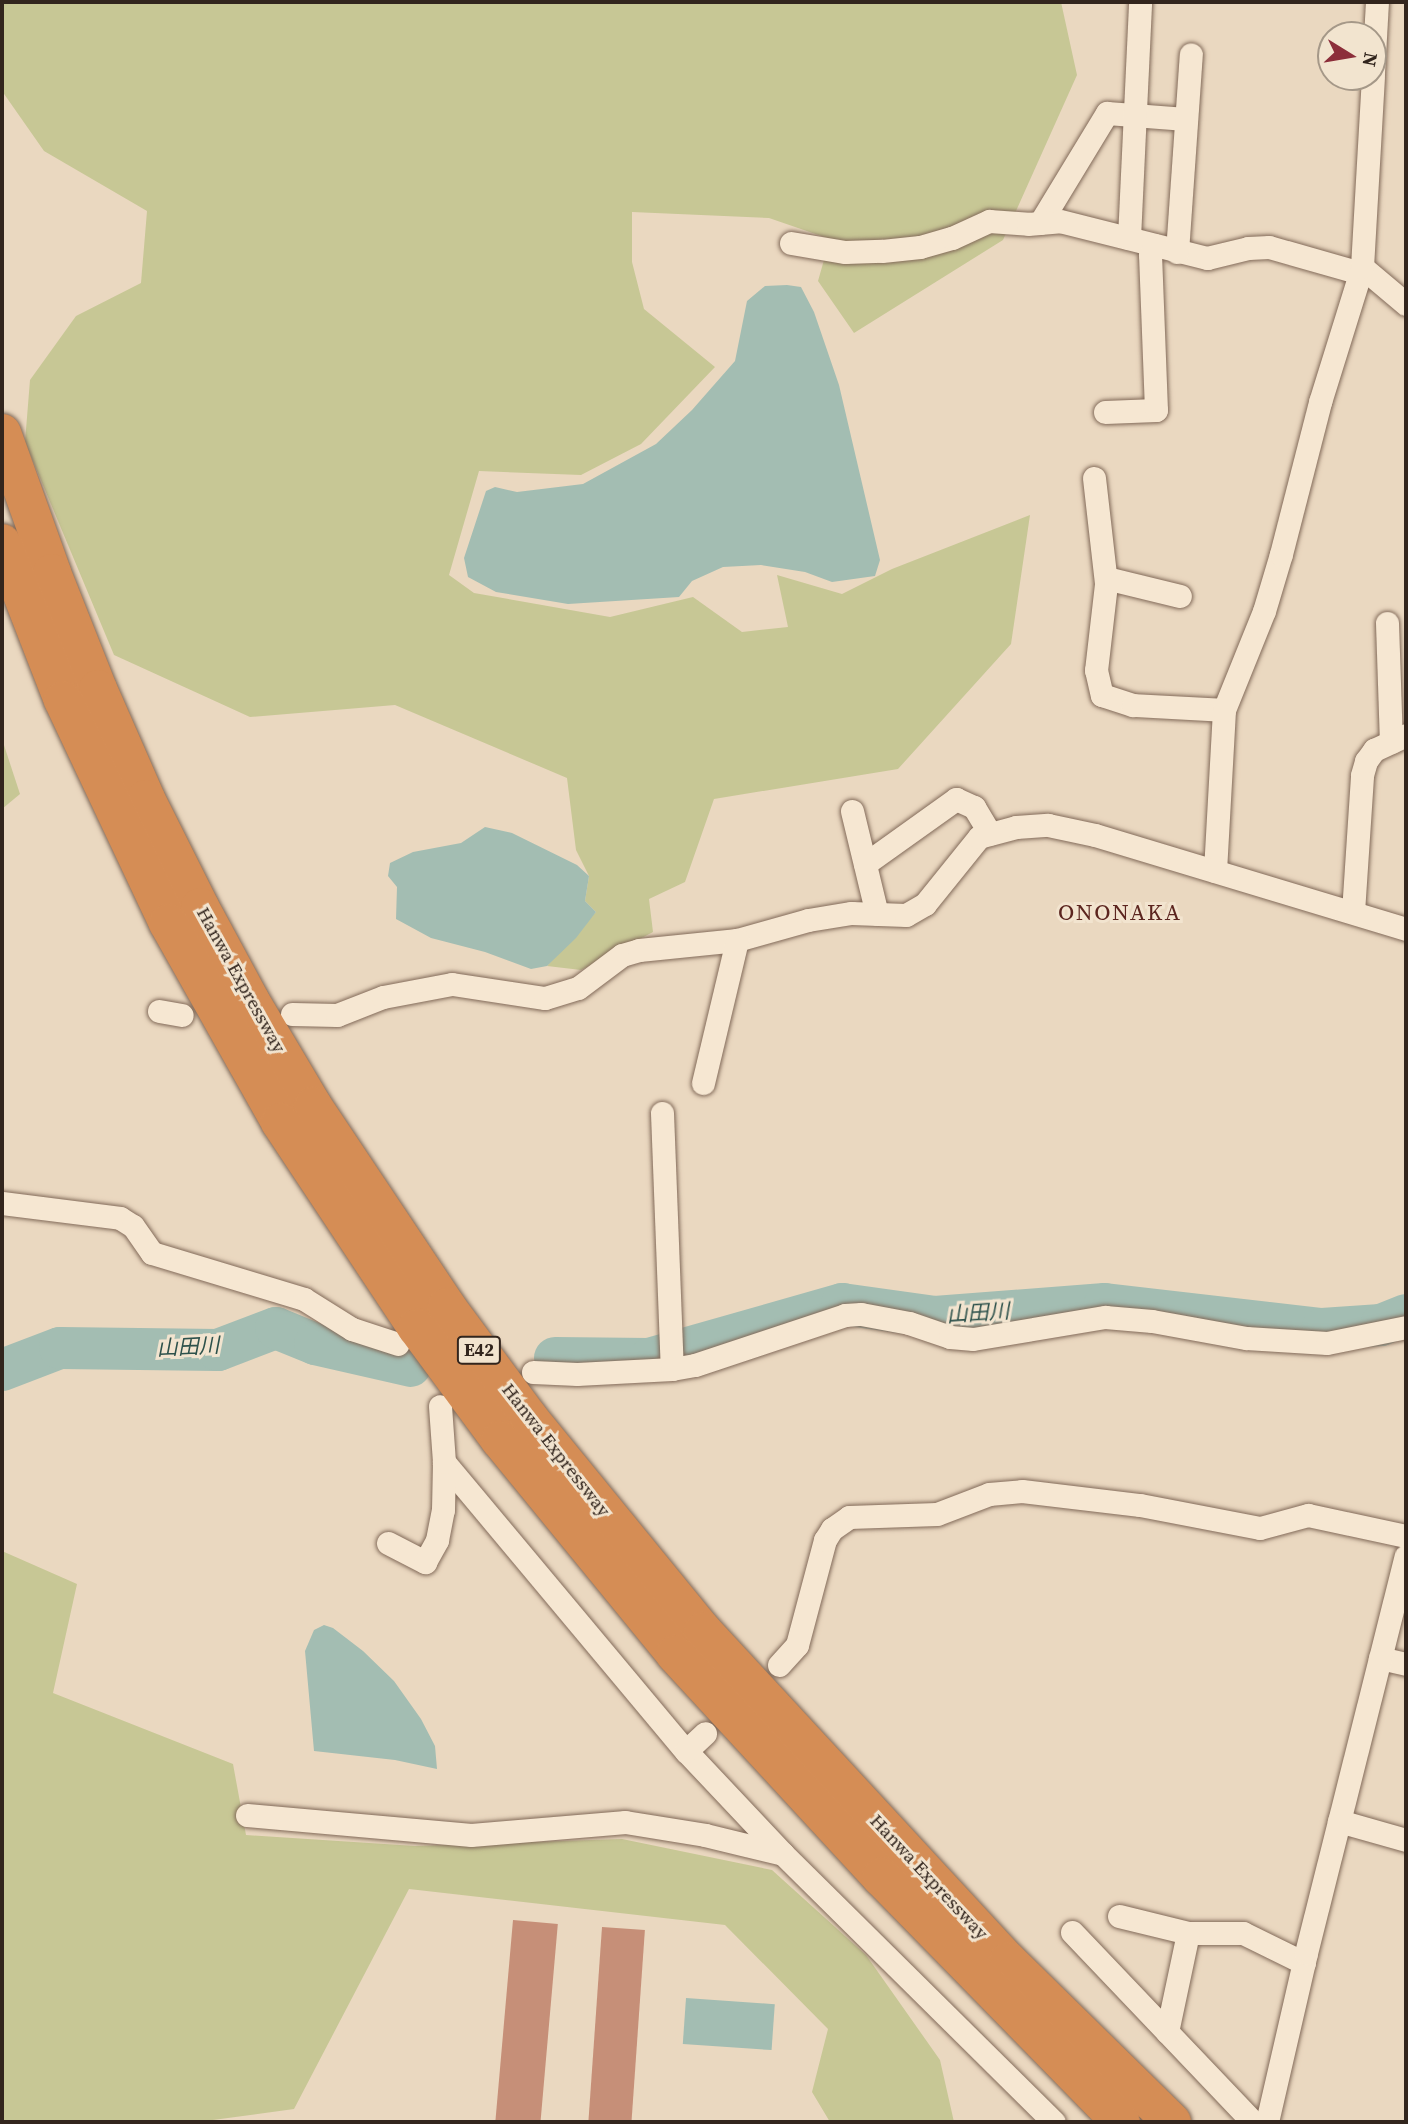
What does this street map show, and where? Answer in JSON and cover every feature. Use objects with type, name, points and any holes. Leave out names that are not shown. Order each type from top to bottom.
[{"type":"highway","name":"Hanwa Expressway","points":[[2,433],[52,573],[98,689],[200,907],[250,1000],[313,1106],[447,1307],[529,1418],[703,1631],[1008,1961],[1172,2122]]},
{"type":"highway","name":"Hanwa Expressway","points":[[2,543],[63,700],[168,923],[221,1023],[280,1122],[416,1328],[500,1440],[675,1654],[936,1935],[1121,2122]]},
{"type":"street","points":[[1129,238],[1137,115],[1140,2]]},
{"type":"street","points":[[1376,21],[1377,2]]},
{"type":"street","points":[[1177,252],[1191,54]]},
{"type":"street","points":[[1215,871],[1224,710],[1278,565],[1320,402],[1361,270],[1372,91]]},
{"type":"street","points":[[1040,223],[1107,113],[1186,119]]},
{"type":"street","points":[[791,243],[845,251],[882,251],[930,244],[989,221],[1060,221],[1110,236],[1129,238],[1207,258],[1269,247],[1361,270],[1406,304]]},
{"type":"street","points":[[1105,412],[1156,410],[1150,255],[1155,245]]},
{"type":"street","points":[[1094,478],[1106,578],[1096,670],[1102,695],[1133,705],[1224,710]]},
{"type":"street","points":[[1106,578],[1180,596]]},
{"type":"street","points":[[1353,912],[1362,775],[1366,761],[1374,751],[1399,739],[1387,623]]},
{"type":"street","points":[[865,864],[956,799],[974,807],[990,834]]},
{"type":"street","points":[[852,811],[877,914]]},
{"type":"street","points":[[292,1014],[337,1015],[383,997],[452,984],[545,998],[578,988],[631,953],[737,940],[808,920],[851,913],[906,915],[925,904],[979,837],[1016,827],[1048,825],[1095,835],[1406,929]]},
{"type":"street","points":[[703,1083],[737,940]]},
{"type":"street","points":[[159,1011],[182,1015]]},
{"type":"street","points":[[662,1113],[672,1369]]},
{"type":"street","points":[[2,1203],[120,1218],[133,1226],[152,1253],[304,1299],[352,1329],[398,1344]]},
{"type":"street","points":[[533,1372],[577,1374],[672,1369],[695,1365],[845,1315],[861,1314],[909,1323],[950,1337],[972,1339],[1105,1317],[1152,1321],[1246,1338],[1327,1343],[1406,1327]]},
{"type":"street","points":[[388,1543],[425,1562],[441,1524],[444,1462],[440,1406]]},
{"type":"street","points":[[444,1462],[686,1751],[783,1854],[1054,2122]]},
{"type":"street","points":[[779,1665],[797,1645],[825,1540],[832,1529],[849,1517],[937,1514],[989,1494],[1048,1492],[1140,1505],[1260,1528],[1308,1515],[1406,1536]]},
{"type":"street","points":[[1267,2122],[1406,1556]]},
{"type":"street","points":[[1380,1658],[1406,1664]]},
{"type":"street","points":[[686,1751],[705,1733]]},
{"type":"street","points":[[247,1815],[471,1835],[625,1822],[705,1835],[783,1854]]},
{"type":"street","points":[[1339,1821],[1406,1840]]},
{"type":"street","points":[[1119,1916],[1188,1933],[1243,1933],[1304,1963]]},
{"type":"street","points":[[1072,1932],[1253,2122]]},
{"type":"street","points":[[1167,2032],[1188,1933]]},
{"type":"green space","points":[[2,2],[1061,2],[1077,75],[1003,240],[854,333],[818,281],[830,239],[769,218],[632,212],[632,262],[644,309],[715,367],[641,444],[581,475],[479,471],[449,575],[474,593],[610,617],[693,597],[742,632],[788,627],[777,575],[842,594],[892,569],[1030,515],[1011,644],[898,769],[714,799],[685,882],[649,899],[653,932],[581,970],[547,966],[596,912],[585,901],[589,876],[576,850],[567,778],[395,705],[250,717],[114,655],[25,442],[30,380],[76,316],[141,283],[147,211],[44,151],[2,91]]},
{"type":"green space","points":[[2,739],[20,794],[2,809]]},
{"type":"green space","points":[[2,1551],[77,1584],[53,1693],[233,1764],[246,1835],[415,1846],[622,1839],[772,1870],[866,1955],[940,2060],[954,2122],[830,2122],[812,2092],[828,2029],[725,1925],[409,1889],[294,2109],[198,2122],[2,2122]]},
{"type":"shaded area","points":[[765,286],[801,287],[814,312],[839,385],[880,560],[875,576],[832,582],[805,572],[761,565],[723,567],[692,581],[679,597],[568,604],[496,592],[468,577],[464,558],[486,491],[495,487],[517,492],[583,484],[656,444],[692,410],[735,361],[747,301]]},
{"type":"shaded area","points":[[485,827],[512,833],[577,865],[589,876],[585,901],[596,912],[576,938],[547,966],[531,969],[485,952],[431,938],[396,919],[397,887],[388,876],[390,863],[413,852],[461,843]]},
{"type":"shaded area","points":[[324,1625],[333,1628],[363,1651],[394,1681],[421,1719],[435,1746],[437,1769],[395,1760],[314,1751],[305,1651],[314,1630]]},
{"type":"shaded area","points":[[686,1998],[775,2004],[772,2050],[683,2044]]},
{"type":"building","points":[[513,1920],[558,1924],[540,2122],[495,2122]]},
{"type":"building","points":[[602,1927],[645,1930],[631,2122],[588,2122]]},
{"type":"waterway","name":"山田川","points":[[555,1358],[649,1359],[842,1304],[935,1317],[1105,1304],[1322,1329],[1381,1325],[1406,1315]]},
{"type":"waterway","name":"山田川","points":[[2,1370],[60,1348],[218,1350],[276,1328],[315,1344],[411,1366]]},
{"type":"district","name":"ONONAKA","points":[[1120,912]]}]
